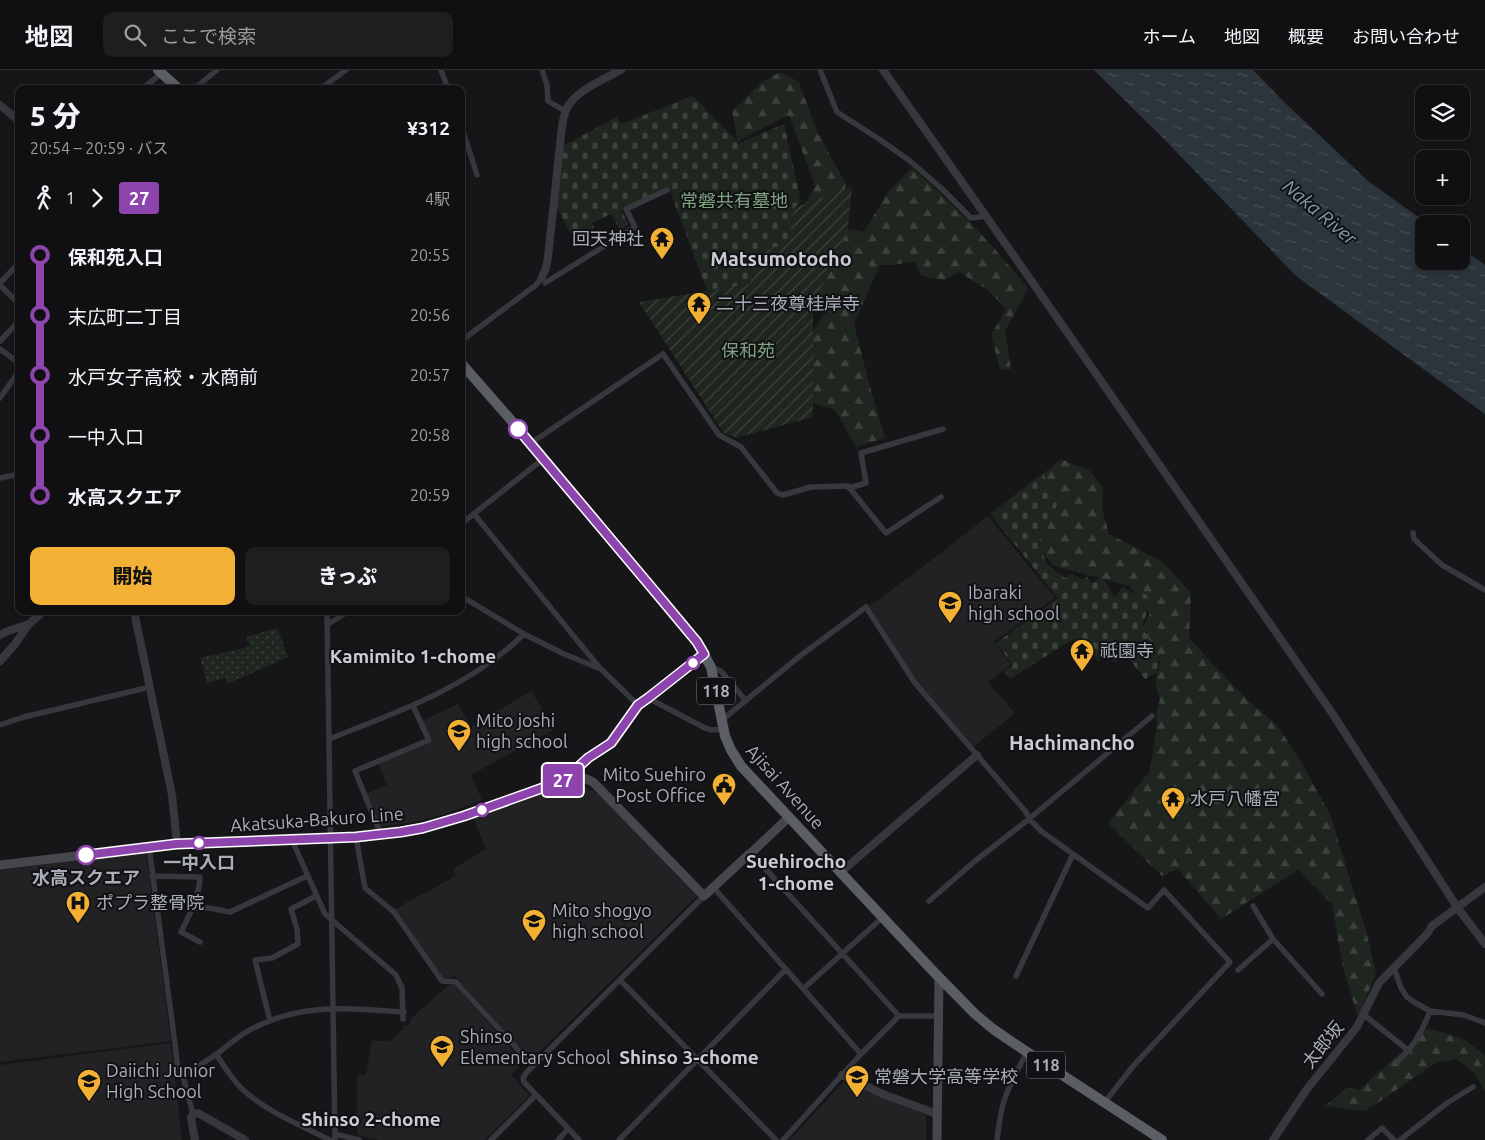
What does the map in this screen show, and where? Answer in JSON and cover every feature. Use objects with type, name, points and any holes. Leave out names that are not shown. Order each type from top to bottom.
[{"type":"highway","points":[[160,72],[175,85]]},
{"type":"highway","name":"Ajisai Avenue","points":[[465,368],[531,443],[685,628],[704,654],[711,667],[727,742],[741,766],[939,977]]},
{"type":"highway","name":"118","points":[[939,977],[975,1014],[994,1029],[1162,1140]]},
{"type":"main road","name":"Akatsuka-Bakuro Line","points":[[0,865],[176,844],[381,835],[423,828],[464,816],[573,777]]},
{"type":"main road","points":[[573,777],[585,778],[593,782],[704,896],[789,817]]},
{"type":"main road","points":[[937,1140],[939,977]]},
{"type":"street","points":[[199,85],[217,70]]},
{"type":"street","points":[[325,85],[346,70]]},
{"type":"street","points":[[441,70],[447,85]]},
{"type":"street","points":[[542,70],[547,85],[548,101],[566,111]]},
{"type":"street","points":[[544,280],[562,126],[566,111],[579,94],[621,70]]},
{"type":"street","points":[[820,70],[838,112],[910,161],[971,218],[986,216]]},
{"type":"street","points":[[883,70],[1332,712],[1457,907],[1485,944]]},
{"type":"street","points":[[146,85],[160,72]]},
{"type":"street","points":[[0,105],[15,118]]},
{"type":"street","points":[[465,138],[477,175]]},
{"type":"street","points":[[465,338],[544,280],[635,227],[626,209],[667,190]]},
{"type":"street","points":[[15,267],[0,284],[15,300]]},
{"type":"street","points":[[0,341],[15,326]]},
{"type":"street","points":[[0,349],[15,360]]},
{"type":"street","points":[[531,443],[662,354],[719,435],[741,447],[777,493],[783,495],[811,487],[848,486],[886,533],[941,497]]},
{"type":"street","points":[[0,398],[15,377]]},
{"type":"street","points":[[849,488],[866,484],[861,453],[943,429]]},
{"type":"street","points":[[465,521],[543,459]]},
{"type":"street","points":[[0,478],[15,475]]},
{"type":"street","points":[[474,514],[601,669],[638,705]]},
{"type":"street","points":[[1413,533],[1414,538],[1442,565],[1485,590]]},
{"type":"street","points":[[465,598],[524,634],[564,654],[601,669]]},
{"type":"street","points":[[648,698],[711,730],[723,724],[746,701],[800,656],[866,607],[915,684],[1041,831],[1148,908],[1164,890],[1230,962],[1134,1065],[1104,1103]]},
{"type":"street","points":[[0,661],[29,624],[39,615]]},
{"type":"street","points":[[135,615],[173,802],[176,844]]},
{"type":"street","points":[[327,615],[335,1137],[358,1140]]},
{"type":"street","points":[[328,624],[343,615]]},
{"type":"street","points":[[0,635],[29,624]]},
{"type":"street","points":[[329,739],[413,706],[484,668],[524,634]]},
{"type":"street","points":[[573,777],[575,770],[588,758],[611,743],[638,705],[704,654]]},
{"type":"street","points":[[711,667],[721,671],[746,701]]},
{"type":"street","points":[[0,725],[24,717],[150,687]]},
{"type":"street","points":[[381,835],[355,771],[429,740],[413,706]]},
{"type":"street","points":[[929,901],[1152,716]]},
{"type":"street","points":[[840,872],[977,755]]},
{"type":"street","points":[[356,837],[365,888],[394,912],[442,981],[456,982],[532,1065]]},
{"type":"street","points":[[292,840],[325,914],[396,975],[402,988],[403,1019]]},
{"type":"street","points":[[149,847],[178,1070],[183,1076],[192,1114],[195,1140]]},
{"type":"street","points":[[751,853],[898,1016]]},
{"type":"street","points":[[1016,976],[1073,854]]},
{"type":"street","points":[[152,876],[200,877],[200,888],[193,908],[180,932],[200,942]]},
{"type":"street","points":[[193,908],[209,908],[230,912],[307,876]]},
{"type":"street","points":[[713,887],[861,1054]]},
{"type":"street","name":"太郎坂","points":[[1273,1140],[1307,1089],[1357,1027],[1379,984],[1428,934],[1432,926],[1485,887]]},
{"type":"street","points":[[270,1021],[255,960],[272,958],[298,944],[297,929],[291,909],[316,896]]},
{"type":"street","points":[[579,1140],[524,1082],[523,1078],[526,1072],[704,896]]},
{"type":"street","points":[[1253,906],[1272,939],[1322,994]]},
{"type":"street","points":[[804,988],[882,917]]},
{"type":"street","points":[[1238,970],[1272,939]]},
{"type":"street","points":[[1394,968],[1401,988],[1407,997],[1430,1011],[1464,1015],[1485,1024]]},
{"type":"street","points":[[619,1140],[786,970]]},
{"type":"street","points":[[620,980],[776,1140]]},
{"type":"street","points":[[183,1076],[243,1034],[270,1021],[308,1010],[332,1008],[404,1012]]},
{"type":"street","points":[[1398,1061],[1409,1051],[1426,1023],[1430,1011]]},
{"type":"street","points":[[1363,1014],[1409,1051]]},
{"type":"street","points":[[783,1140],[898,1016],[939,1016]]},
{"type":"street","points":[[998,1140],[1005,1098],[1027,1052]]},
{"type":"street","points":[[216,1054],[240,1087],[258,1102],[330,1140]]},
{"type":"street","points":[[842,1075],[886,1095],[937,1114]]},
{"type":"street","points":[[1400,1140],[1446,1102],[1473,1087]]},
{"type":"street","points":[[491,1140],[536,1095]]},
{"type":"street","points":[[192,1114],[198,1113],[245,1140]]},
{"type":"street","points":[[1368,1140],[1382,1128],[1394,1140]]},
{"type":"street","points":[[558,1140],[568,1129]]},
{"type":"shaded area","name":"Ibaraki high school","points":[[988,516],[1055,598],[994,642],[1011,665],[988,682],[1015,713],[972,748],[917,682],[869,606]]},
{"type":"shaded area","name":"Mito joshi high school","points":[[531,691],[555,729],[471,775],[482,800],[445,814],[414,822],[380,827],[366,794],[387,785],[378,763],[431,741],[422,721],[458,704],[471,727]]},
{"type":"shaded area","name":"Mito shogyo high school","points":[[568,785],[587,787],[605,799],[697,896],[531,1060],[454,975],[447,979],[442,978],[395,909],[456,876],[453,869],[486,849],[473,818]]},
{"type":"shaded area","name":"水高スクエア","points":[[146,852],[171,1041],[0,1062],[0,870]]},
{"type":"shaded area","name":"Shinso Elementary School","points":[[449,985],[455,985],[523,1062],[511,1075],[530,1096],[484,1140],[380,1140],[357,1135],[357,1076],[366,1075],[372,1041],[390,1041],[404,1028],[404,1025],[410,1025],[410,1019]]},
{"type":"shaded area","name":"Daiichi Junior High School","points":[[171,1043],[182,1140],[0,1140],[0,1065]]},
{"type":"shaded area","name":"常磐大学高等学校","points":[[843,1082],[926,1115],[926,1140],[790,1140]]},
{"type":"green space","points":[[780,72],[799,82],[816,129],[846,184],[836,227],[864,232],[888,192],[912,168],[973,225],[1028,288],[1005,331],[1011,369],[1000,370],[991,335],[1006,309],[988,290],[959,272],[944,280],[921,276],[915,261],[880,265],[854,324],[885,438],[856,447],[835,410],[801,400],[808,340],[826,311],[809,293],[795,248],[805,205],[815,186],[789,115],[738,141],[732,111],[762,82]]},
{"type":"green space","name":"常磐共有墓地","points":[[693,96],[739,143],[784,124],[801,202],[793,209],[789,244],[760,251],[750,284],[707,291],[669,188],[621,210],[629,225],[620,230],[611,214],[592,223],[594,228],[573,238],[556,206],[564,145],[617,117],[621,124]]},
{"type":"green space","name":"保和苑","points":[[852,187],[847,234],[813,306],[813,417],[736,438],[723,432],[639,302],[750,284],[760,251],[789,243],[793,208]]},
{"type":"green space","points":[[1061,459],[1090,471],[1103,487],[1102,509],[1109,534],[1163,562],[1191,593],[1189,637],[1250,702],[1277,725],[1300,760],[1330,814],[1366,931],[1376,973],[1358,1018],[1342,963],[1332,904],[1298,870],[1221,919],[1178,869],[1162,876],[1108,823],[1150,771],[1157,725],[1156,714],[1160,700],[1155,682],[1160,662],[1151,642],[1141,630],[1150,613],[1130,586],[1054,566],[1040,550],[1040,537],[1050,516],[1058,505],[1043,474]]},
{"type":"green space","points":[[1043,473],[1058,504],[1045,525],[1039,544],[1047,564],[1065,578],[1072,574],[1083,580],[1087,577],[1093,583],[1102,576],[1114,597],[1123,587],[1134,594],[1136,590],[1149,596],[1146,615],[1142,625],[1159,660],[1156,673],[1145,679],[1126,655],[1114,662],[1109,654],[1098,661],[1085,642],[1077,646],[1073,639],[1010,679],[1004,671],[1013,665],[996,643],[1058,598],[990,514]]},
{"type":"green space","points":[[277,628],[288,657],[227,684],[226,678],[207,683],[200,658],[249,647],[247,637]]},
{"type":"green space","points":[[1428,1028],[1463,1039],[1483,1053],[1485,1056],[1485,1092],[1475,1074],[1456,1059],[1437,1062],[1364,1111],[1325,1106],[1348,1087],[1359,1090]]},
{"type":"water","name":"Naka River","points":[[1094,70],[1253,70],[1368,181],[1415,215],[1415,270],[1470,270],[1470,254],[1485,265],[1485,414],[1296,276],[1162,137]]},
{"type":"bus line","name":"27","points":[[86,855],[176,844],[381,835],[423,828],[464,816],[573,777],[575,770],[588,758],[611,743],[638,705],[704,654],[697,642],[518,429]]},
{"type":"place","name":"回天神社","points":[[662,260]]},
{"type":"place","name":"二十三夜尊桂岸寺","points":[[699,325]]},
{"type":"place","name":"Ibaraki high school","points":[[950,624]]},
{"type":"place","name":"祇園寺","points":[[1082,672]]},
{"type":"place","name":"Mito joshi high school","points":[[459,752]]},
{"type":"place","name":"Mito Suehiro Post Office","points":[[724,806]]},
{"type":"place","name":"水戸八幡宮","points":[[1173,820]]},
{"type":"place","name":"一中入口","points":[[199,843]]},
{"type":"place","name":"水高スクエア","points":[[86,855]]},
{"type":"place","name":"ポプラ整骨院","points":[[78,924]]},
{"type":"place","name":"Mito shogyo high school","points":[[534,942]]},
{"type":"place","name":"Shinso Elementary School","points":[[442,1068]]},
{"type":"place","name":"常磐大学高等学校","points":[[857,1098]]},
{"type":"place","name":"Daiichi Junior High School","points":[[89,1102]]},
{"type":"district","name":"Matsumotocho","points":[[781,259]]},
{"type":"district","name":"Kamimito 1-chome","points":[[413,656]]},
{"type":"district","name":"Hachimancho","points":[[1072,743]]},
{"type":"district","name":"Suehirocho 1-chome","points":[[796,872]]},
{"type":"district","name":"Shinso 3-chome","points":[[689,1057]]},
{"type":"district","name":"Shinso 2-chome","points":[[371,1119]]}]
